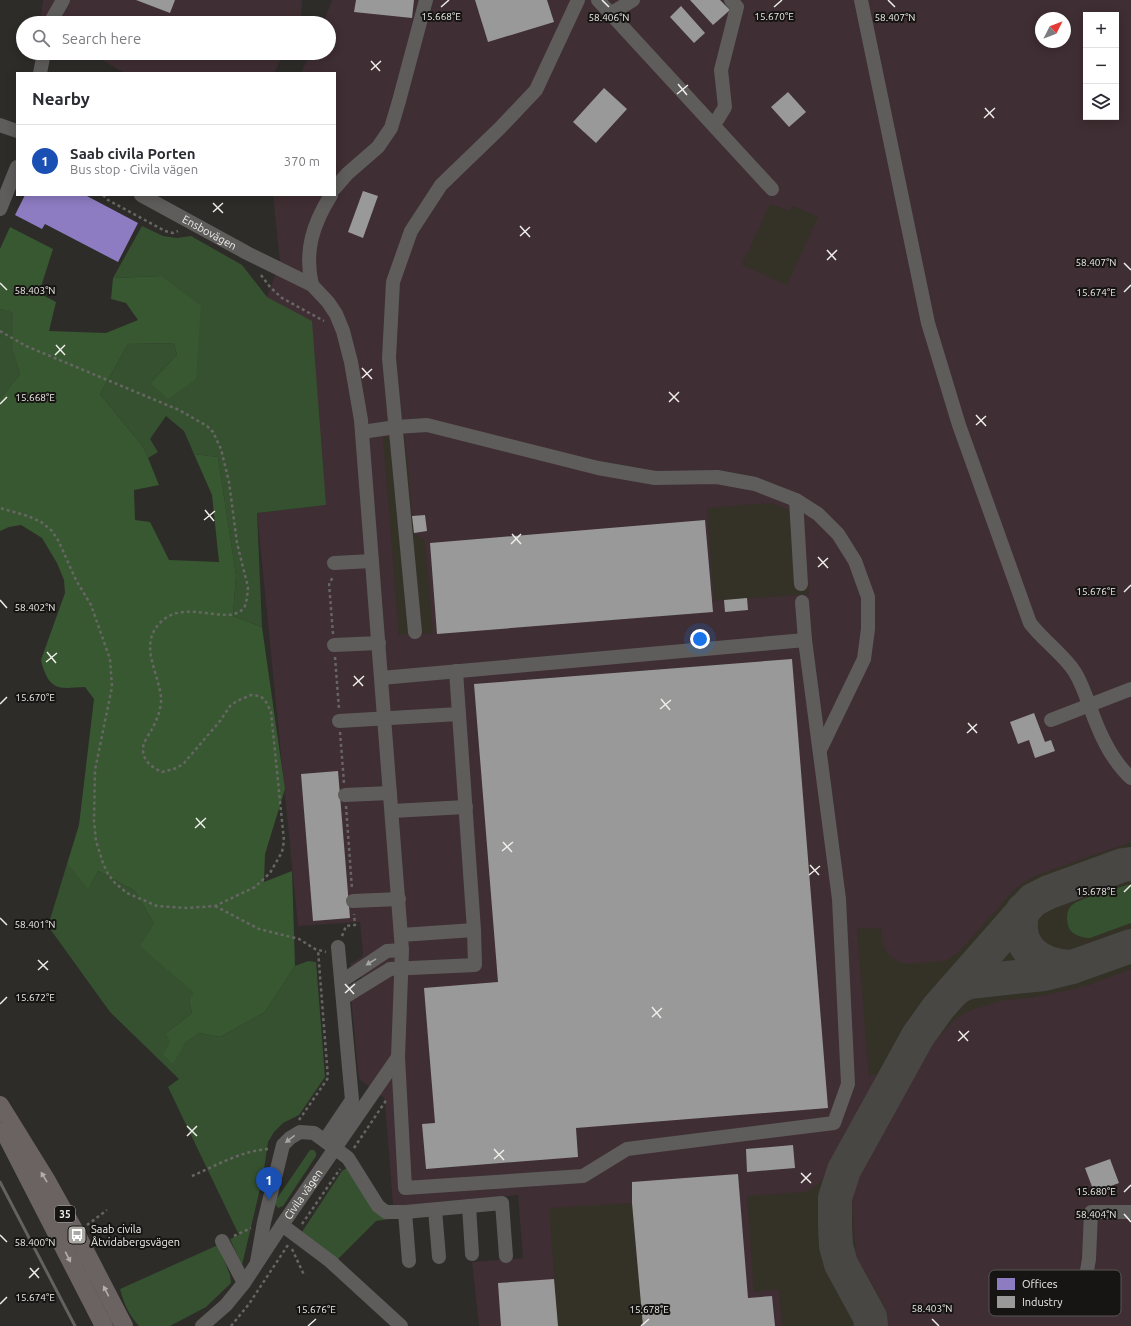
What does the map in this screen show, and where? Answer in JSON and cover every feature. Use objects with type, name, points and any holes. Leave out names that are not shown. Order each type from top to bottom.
[{"type":"main road","name":"35","points":[[0,1105],[51,1188],[124,1326]]},
{"type":"main road","name":"35","points":[[0,1123],[104,1326]]},
{"type":"street","points":[[54,16],[63,0]]},
{"type":"street","points":[[336,187],[347,174],[378,147],[390,128],[399,101],[426,0]]},
{"type":"street","points":[[415,632],[389,358],[393,282],[410,231],[441,185],[500,128],[536,90],[578,0]]},
{"type":"street","points":[[598,0],[772,189]]},
{"type":"street","points":[[610,14],[632,0]]},
{"type":"street","points":[[714,125],[726,107],[721,70],[737,7],[732,0]]},
{"type":"street","points":[[861,0],[928,323],[958,425],[1030,623],[1072,668],[1085,693],[1108,748],[1124,772],[1131,778]]},
{"type":"street","points":[[40,72],[43,60]]},
{"type":"street","points":[[0,125],[16,131]]},
{"type":"street","points":[[0,209],[16,169]]},
{"type":"street","name":"Ensbovägen","points":[[143,196],[247,253],[312,285]]},
{"type":"street","points":[[330,196],[314,228],[309,253],[309,270],[312,285],[328,302],[336,314],[343,331],[351,362],[362,432],[402,950],[398,1057],[405,1188],[583,1176],[627,1149],[834,1123],[848,1084],[839,899],[805,640],[802,602]]},
{"type":"street","points":[[362,432],[396,427],[427,425],[598,468],[655,478],[717,477],[755,484],[796,500],[818,514],[838,534],[855,562],[868,597],[868,630],[864,659],[820,750]]},
{"type":"street","points":[[796,500],[801,584]]},
{"type":"street","points":[[338,563],[372,561]]},
{"type":"street","points":[[381,678],[805,640]]},
{"type":"street","points":[[334,645],[379,643]]},
{"type":"street","points":[[343,998],[390,969],[475,965],[474,930],[456,671]]},
{"type":"street","points":[[1051,720],[1131,689]]},
{"type":"street","points":[[339,722],[459,714]]},
{"type":"street","points":[[345,795],[390,792]]},
{"type":"street","points":[[392,811],[466,807]]},
{"type":"street","points":[[353,901],[398,900]]},
{"type":"street","points":[[401,935],[474,930]]},
{"type":"street","points":[[342,981],[387,951],[402,950]]},
{"type":"street","points":[[330,1144],[352,1100],[339,951]]},
{"type":"street","name":"Civila vägen","points":[[202,1326],[226,1305],[244,1283],[282,1225],[330,1144],[398,1057]]},
{"type":"street","points":[[257,1262],[264,1222],[283,1145],[290,1138],[300,1132],[314,1133],[348,1158],[378,1206],[386,1212],[436,1210],[502,1203],[506,1256]]},
{"type":"street","points":[[469,1206],[472,1254]]},
{"type":"street","points":[[436,1210],[439,1258]]},
{"type":"street","points":[[405,1212],[409,1261]]},
{"type":"street","points":[[1087,1270],[1091,1212],[1131,1212]]},
{"type":"street","points":[[282,1225],[330,1261],[401,1326]]},
{"type":"street","points":[[222,1241],[244,1283]]},
{"type":"path","points":[[104,196],[108,200],[165,231],[173,232],[194,224]]},
{"type":"path","points":[[256,269],[270,288],[282,298],[343,331]]},
{"type":"path","points":[[0,331],[26,346],[179,410],[207,426],[213,432],[221,449],[229,482],[236,536],[248,587],[245,606],[240,612],[229,615],[182,612],[163,620],[158,627],[151,637],[150,651],[162,698],[158,715],[144,743],[143,751],[147,761],[154,768],[162,772],[177,768],[184,764],[220,721],[230,706],[237,701],[251,696],[260,696],[265,700],[271,712],[284,841],[282,852],[270,873],[255,887],[215,906],[187,908],[156,906],[127,893],[115,883],[108,874],[96,841],[94,821],[96,770],[112,687],[110,659],[91,605],[76,580],[58,540],[51,530],[41,522],[28,516],[0,508]]},
{"type":"path","points":[[215,906],[259,929],[299,939],[318,950],[339,951],[346,926],[354,924],[329,583],[338,563]]},
{"type":"path","points":[[298,1121],[328,1078],[318,950]]},
{"type":"path","points":[[295,1234],[392,1092],[400,1085]]},
{"type":"path","points":[[192,1176],[247,1152],[271,1149]]},
{"type":"path","points":[[86,1225],[107,1210]]},
{"type":"path","points":[[222,1241],[264,1222]]},
{"type":"path","points":[[231,1326],[249,1304],[289,1244],[304,1275]]},
{"type":"shaded area","points":[[43,0],[302,0],[301,16],[41,16]]},
{"type":"shaded area","points":[[332,0],[1131,0],[1131,1326],[479,1326],[472,1262],[523,1258],[518,1195],[393,1206],[384,1098],[359,1079],[351,998],[368,988],[361,976],[358,977],[350,964],[361,958],[363,954],[360,922],[298,926],[257,513],[326,505],[285,307],[267,297],[280,262],[273,196],[336,196],[336,72],[301,72],[307,60],[336,60],[336,16],[326,16]]},
{"type":"shaded area","points":[[103,60],[280,60],[274,72],[122,72]]},
{"type":"shaded area","points":[[770,204],[790,211],[793,206],[818,217],[787,285],[742,265]]},
{"type":"shaded area","points":[[405,436],[414,533],[425,540],[433,633],[399,635],[383,437]]},
{"type":"shaded area","points":[[772,503],[803,516],[809,594],[714,601],[707,508]]},
{"type":"shaded area","points":[[1131,842],[1131,885],[1081,900],[1072,905],[1090,938],[1131,923],[1131,969],[1086,986],[1030,998],[1004,1000],[972,1010],[955,1019],[926,1052],[861,1172],[855,1186],[852,1200],[856,1256],[886,1309],[887,1326],[782,1326],[779,1289],[754,1292],[747,1196],[806,1192],[815,1187],[822,1180],[878,1078],[877,1075],[874,1074],[869,1077],[857,929],[881,928],[883,944],[886,951],[891,957],[899,962],[909,964],[949,959],[959,952],[1014,890],[1024,882],[1040,874]]},
{"type":"shaded area","points":[[632,1203],[643,1326],[558,1326],[549,1208]]},
{"type":"green space","points":[[142,226],[163,236],[177,238],[191,236],[242,265],[267,297],[312,321],[326,505],[257,513],[262,627],[233,616],[236,575],[218,457],[194,454],[184,431],[166,416],[150,439],[158,452],[148,458],[144,448],[100,394],[128,344],[174,343],[177,355],[150,383],[196,379],[161,276],[113,278]]},
{"type":"green space","points":[[10,227],[53,249],[39,293],[56,302],[49,331],[106,333],[138,320],[126,303],[111,299],[113,278],[161,276],[201,306],[196,379],[168,399],[150,383],[177,355],[174,343],[128,344],[100,394],[144,448],[159,485],[134,490],[135,520],[150,522],[169,560],[219,562],[212,495],[194,454],[218,457],[236,575],[233,616],[262,627],[285,789],[265,854],[264,882],[292,871],[295,966],[265,1012],[220,1037],[199,1033],[185,1043],[173,1064],[163,1055],[170,1042],[166,1033],[192,1013],[189,1000],[194,993],[140,946],[154,924],[135,891],[98,871],[88,889],[67,864],[79,825],[94,699],[85,687],[62,688],[53,684],[49,681],[42,664],[41,660],[65,593],[64,580],[57,563],[42,538],[21,525],[9,527],[0,531],[0,399],[20,374],[13,352],[13,313],[0,309],[0,249]]},
{"type":"green space","points":[[0,309],[13,313],[13,352],[20,374],[0,399]]},
{"type":"green space","points":[[67,864],[88,888],[98,871],[135,891],[154,924],[169,971],[195,993],[189,1000],[192,1013],[166,1033],[185,1043],[199,1033],[220,1037],[265,1012],[295,966],[308,961],[316,962],[325,1077],[299,1115],[283,1123],[274,1132],[268,1142],[263,1176],[242,1265],[230,1239],[239,1235],[168,1087],[179,1079],[110,1012],[48,926]]},
{"type":"green space","points":[[1131,885],[1131,923],[1090,938],[1078,936],[1070,930],[1067,916],[1072,905],[1076,902]]},
{"type":"green space","points":[[310,1150],[314,1150],[316,1156],[283,1206],[278,1208],[275,1204],[276,1200]]},
{"type":"green space","points":[[347,1168],[389,1219],[376,1221],[337,1260],[302,1232],[342,1171]]},
{"type":"green space","points":[[218,1245],[230,1275],[231,1283],[206,1307],[170,1326],[139,1326],[127,1309],[120,1289]]},
{"type":"building: Offices","points":[[24,196],[87,196],[138,223],[118,262],[45,224],[42,229],[15,215]]},
{"type":"building: Industry","points":[[136,0],[175,0],[170,13]]},
{"type":"building: Industry","points":[[356,0],[414,0],[412,18],[354,12]]},
{"type":"building: Industry","points":[[475,0],[547,0],[554,22],[488,42]]},
{"type":"building: Industry","points":[[690,0],[720,0],[730,10],[713,25]]},
{"type":"building: Industry","points":[[681,6],[705,33],[694,43],[670,17]]},
{"type":"building: Industry","points":[[604,88],[627,109],[596,143],[573,122]]},
{"type":"building: Industry","points":[[788,92],[806,112],[789,127],[771,107]]},
{"type":"building: Industry","points":[[363,191],[378,196],[363,238],[348,232]]},
{"type":"building: Industry","points":[[425,515],[427,531],[414,533],[412,516]]},
{"type":"building: Industry","points":[[705,520],[713,612],[437,634],[430,543]]},
{"type":"building: Industry","points":[[747,598],[748,610],[725,612],[724,600]]},
{"type":"building: Industry","points":[[792,659],[828,1108],[576,1128],[578,1157],[426,1169],[422,1124],[435,1123],[424,988],[498,982],[474,684]]},
{"type":"building: Industry","points":[[1034,713],[1045,742],[1051,740],[1055,751],[1035,758],[1029,740],[1018,744],[1010,722]]},
{"type":"building: Industry","points":[[338,771],[350,918],[313,921],[301,774]]},
{"type":"building: Industry","points":[[793,1145],[795,1168],[747,1172],[746,1149]]},
{"type":"building: Industry","points":[[1110,1159],[1119,1183],[1094,1192],[1085,1168]]},
{"type":"building: Industry","points":[[738,1174],[748,1298],[772,1296],[775,1326],[643,1326],[632,1203],[632,1182]]},
{"type":"building: Industry","points":[[554,1279],[558,1326],[501,1326],[498,1283]]},
{"type":"taxiway","points":[[871,1326],[870,1317],[841,1264],[836,1246],[835,1198],[844,1170],[918,1036],[938,1008],[1033,900],[1049,892],[1123,865],[1131,864]]},
{"type":"taxiway","points":[[1023,910],[1021,923],[1022,934],[1025,944],[1031,952],[1049,963],[1072,967]]},
{"type":"taxiway","points":[[952,992],[969,982],[1044,974],[1072,967],[1131,946]]},
{"type":"railway","points":[[0,1182],[75,1326]]},
{"type":"place","name":"Saab civila Porten","points":[[269,1200]]},
{"type":"place","name":"Saab civila Åtvidabergsvägen","points":[[77,1235]]}]
